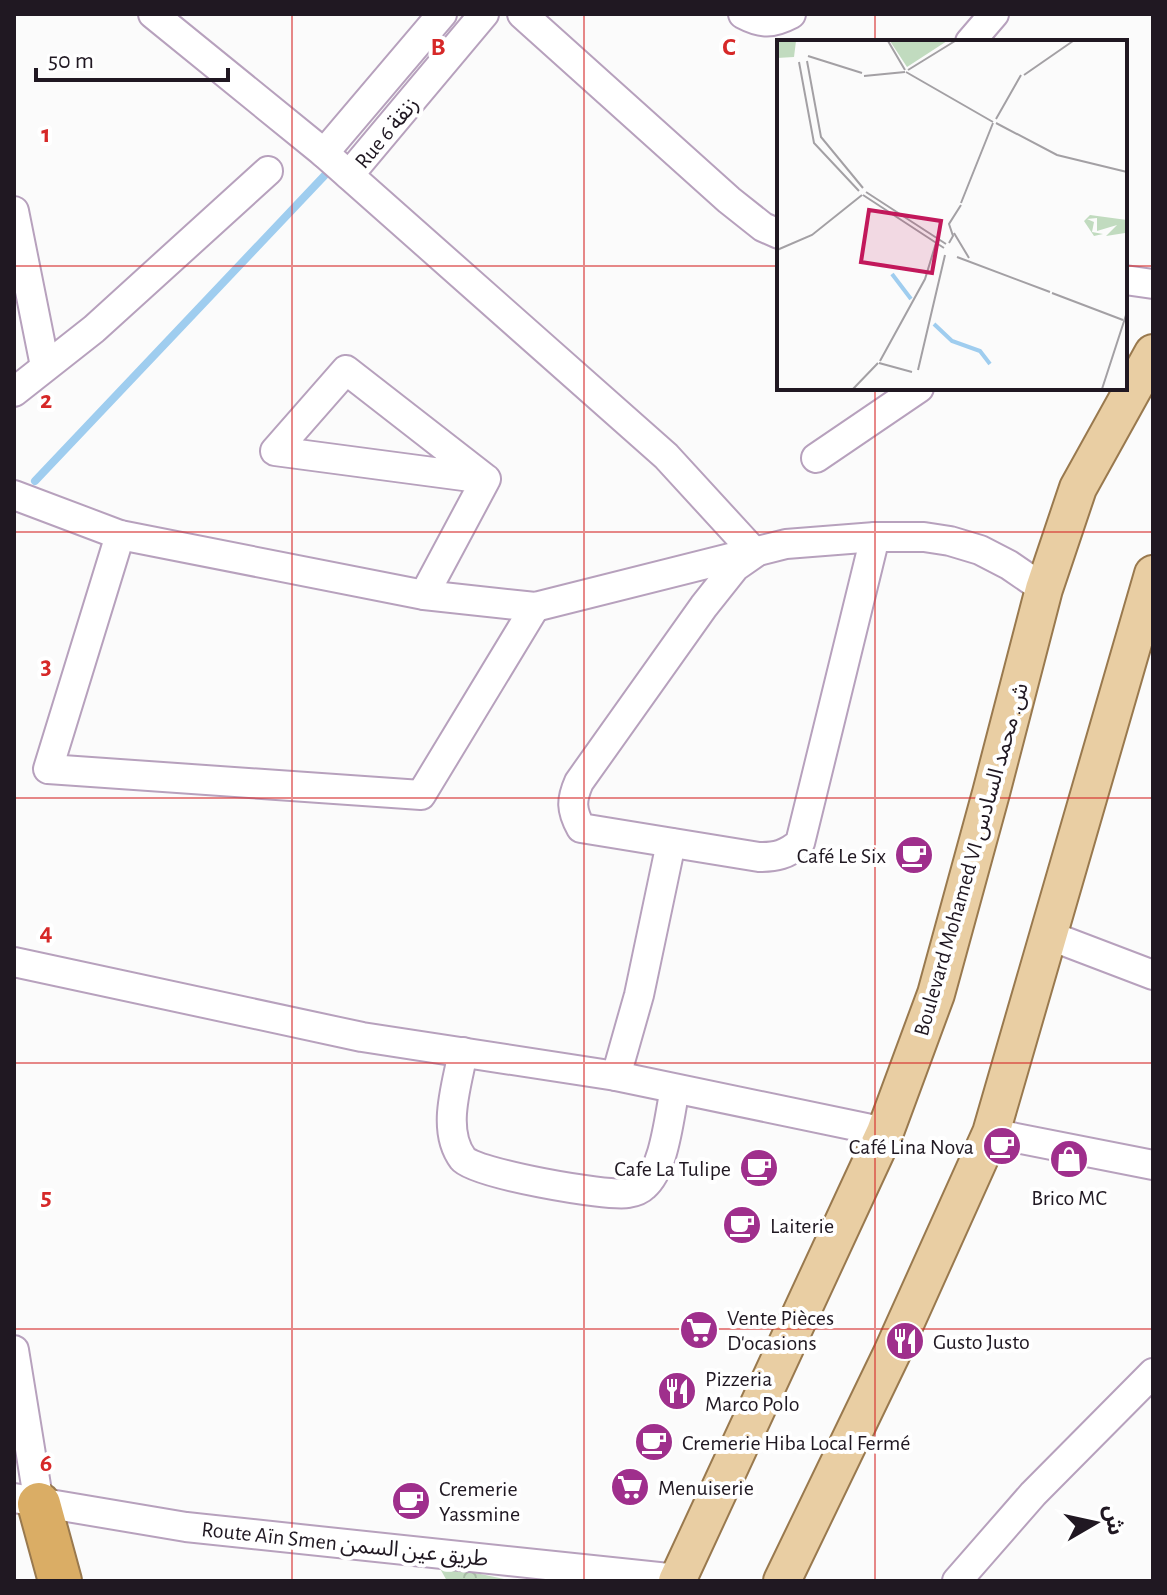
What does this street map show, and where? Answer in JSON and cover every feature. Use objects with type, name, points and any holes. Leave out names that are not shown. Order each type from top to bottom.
[{"type":"highway","points":[[27,1501],[50,1581]]},
{"type":"highway","points":[[27,1501],[60,1581]]},
{"type":"main road","name":"Boulevard Mohamed VI ش. محمد السادس","points":[[678,1580],[885,1132],[936,994],[1044,589],[1078,488],[1153,353]]},
{"type":"main road","points":[[791,1578],[991,1133],[1153,574]]},
{"type":"street","points":[[153,14],[324,153],[666,456],[755,553]]},
{"type":"street","name":"Rue 6 زنقة","points":[[324,153],[442,14]]},
{"type":"street","name":"Rue 6 زنقة","points":[[349,175],[484,14]]},
{"type":"street","points":[[522,14],[729,200],[763,227],[777,233]]},
{"type":"street","points":[[743,14],[762,23],[778,21],[791,14]]},
{"type":"street","points":[[972,40],[994,14]]},
{"type":"street","points":[[14,392],[94,329],[268,171]]},
{"type":"street","points":[[14,211],[45,366]]},
{"type":"street","points":[[1127,280],[1153,284]]},
{"type":"street","points":[[346,370],[486,479],[350,461],[275,451],[346,370]]},
{"type":"street","points":[[816,458],[916,390]]},
{"type":"street","points":[[424,595],[486,479]]},
{"type":"street","points":[[14,495],[120,535],[424,595],[535,607],[786,544],[875,537],[924,537],[980,550],[1044,589]]},
{"type":"street","points":[[120,535],[48,769],[421,795],[535,607]]},
{"type":"street","points":[[755,553],[735,567],[704,606],[579,782],[572,798],[573,814],[581,828],[759,857],[788,853],[800,843],[875,537]]},
{"type":"street","points":[[616,1076],[639,995],[671,843]]},
{"type":"street","points":[[1048,935],[1153,975]]},
{"type":"street","points":[[14,962],[362,1037],[616,1076],[885,1132]]},
{"type":"street","points":[[463,1052],[451,1125],[456,1147],[465,1162],[490,1172],[589,1190],[626,1194],[641,1190],[651,1180],[659,1164],[675,1089]]},
{"type":"street","points":[[991,1133],[1153,1165]]},
{"type":"street","points":[[14,1350],[27,1501]]},
{"type":"street","points":[[957,1581],[1033,1494],[1153,1373]]},
{"type":"street","name":"Route Aïn Smen طريق عين السمن","points":[[27,1501],[186,1527],[330,1540],[678,1580]]},
{"type":"green space","points":[[438,1565],[514,1581],[447,1581]]},
{"type":"waterway","points":[[35,481],[326,174]]},
{"type":"place","name":"Café Le Six","points":[[914,855]]},
{"type":"place","name":"Café Lina Nova","points":[[1002,1146]]},
{"type":"place","name":"Brico MC","points":[[1069,1159]]},
{"type":"place","name":"Cafe La Tulipe","points":[[759,1168]]},
{"type":"place","name":"Laiterie","points":[[742,1225]]},
{"type":"place","name":"Vente Pièces D'ocasions","points":[[699,1330]]},
{"type":"place","name":"Gusto Justo","points":[[905,1341]]},
{"type":"place","name":"Pizzeria Marco Polo","points":[[677,1391]]},
{"type":"place","name":"Cremerie Hiba Local Fermé","points":[[654,1442]]},
{"type":"place","name":"Menuiserie","points":[[630,1487]]},
{"type":"place","name":"Cremerie Yassmine","points":[[411,1501]]}]
